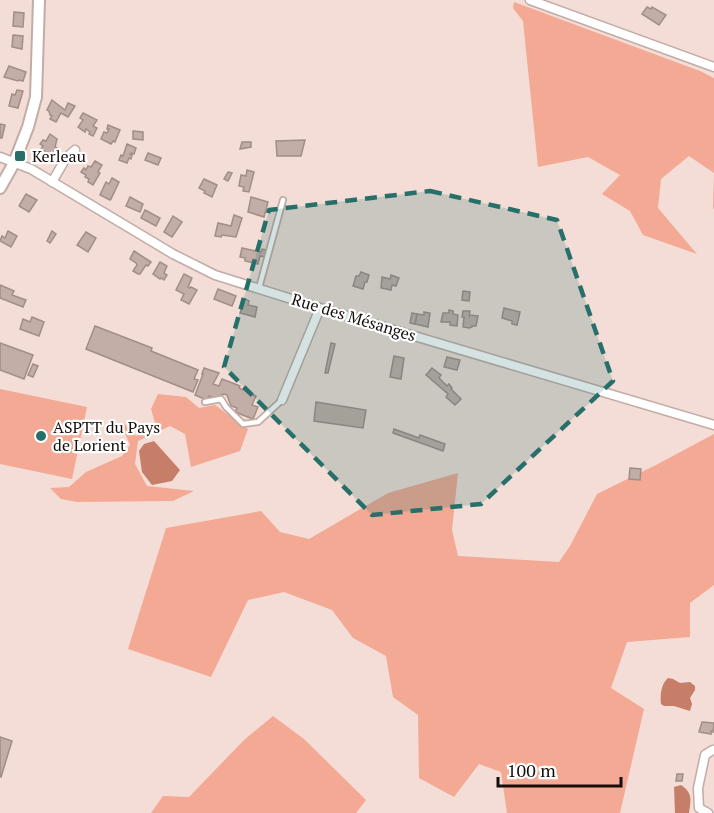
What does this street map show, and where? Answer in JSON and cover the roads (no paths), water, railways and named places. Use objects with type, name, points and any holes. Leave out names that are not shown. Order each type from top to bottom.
[{"type":"street","points":[[0,188],[14,163],[28,127],[36,97],[39,0]]},
{"type":"street","points":[[530,0],[714,67]]},
{"type":"street","points":[[52,182],[66,158],[75,150]]},
{"type":"street","name":"Rue des Mésanges","points":[[0,157],[31,170],[180,258],[215,275],[714,425]]},
{"type":"street","points":[[282,400],[320,308]]},
{"type":"street","points":[[708,813],[699,808],[698,788],[705,754],[712,750]]},
{"type":"lane","points":[[259,288],[283,200]]},
{"type":"lane","points":[[205,402],[221,399],[243,424],[258,422],[282,400]]},
{"type":"place","name":"Kerleau","points":[[20,156]]},
{"type":"place","name":"ASPTT du Pays de Lorient","points":[[41,436]]}]
